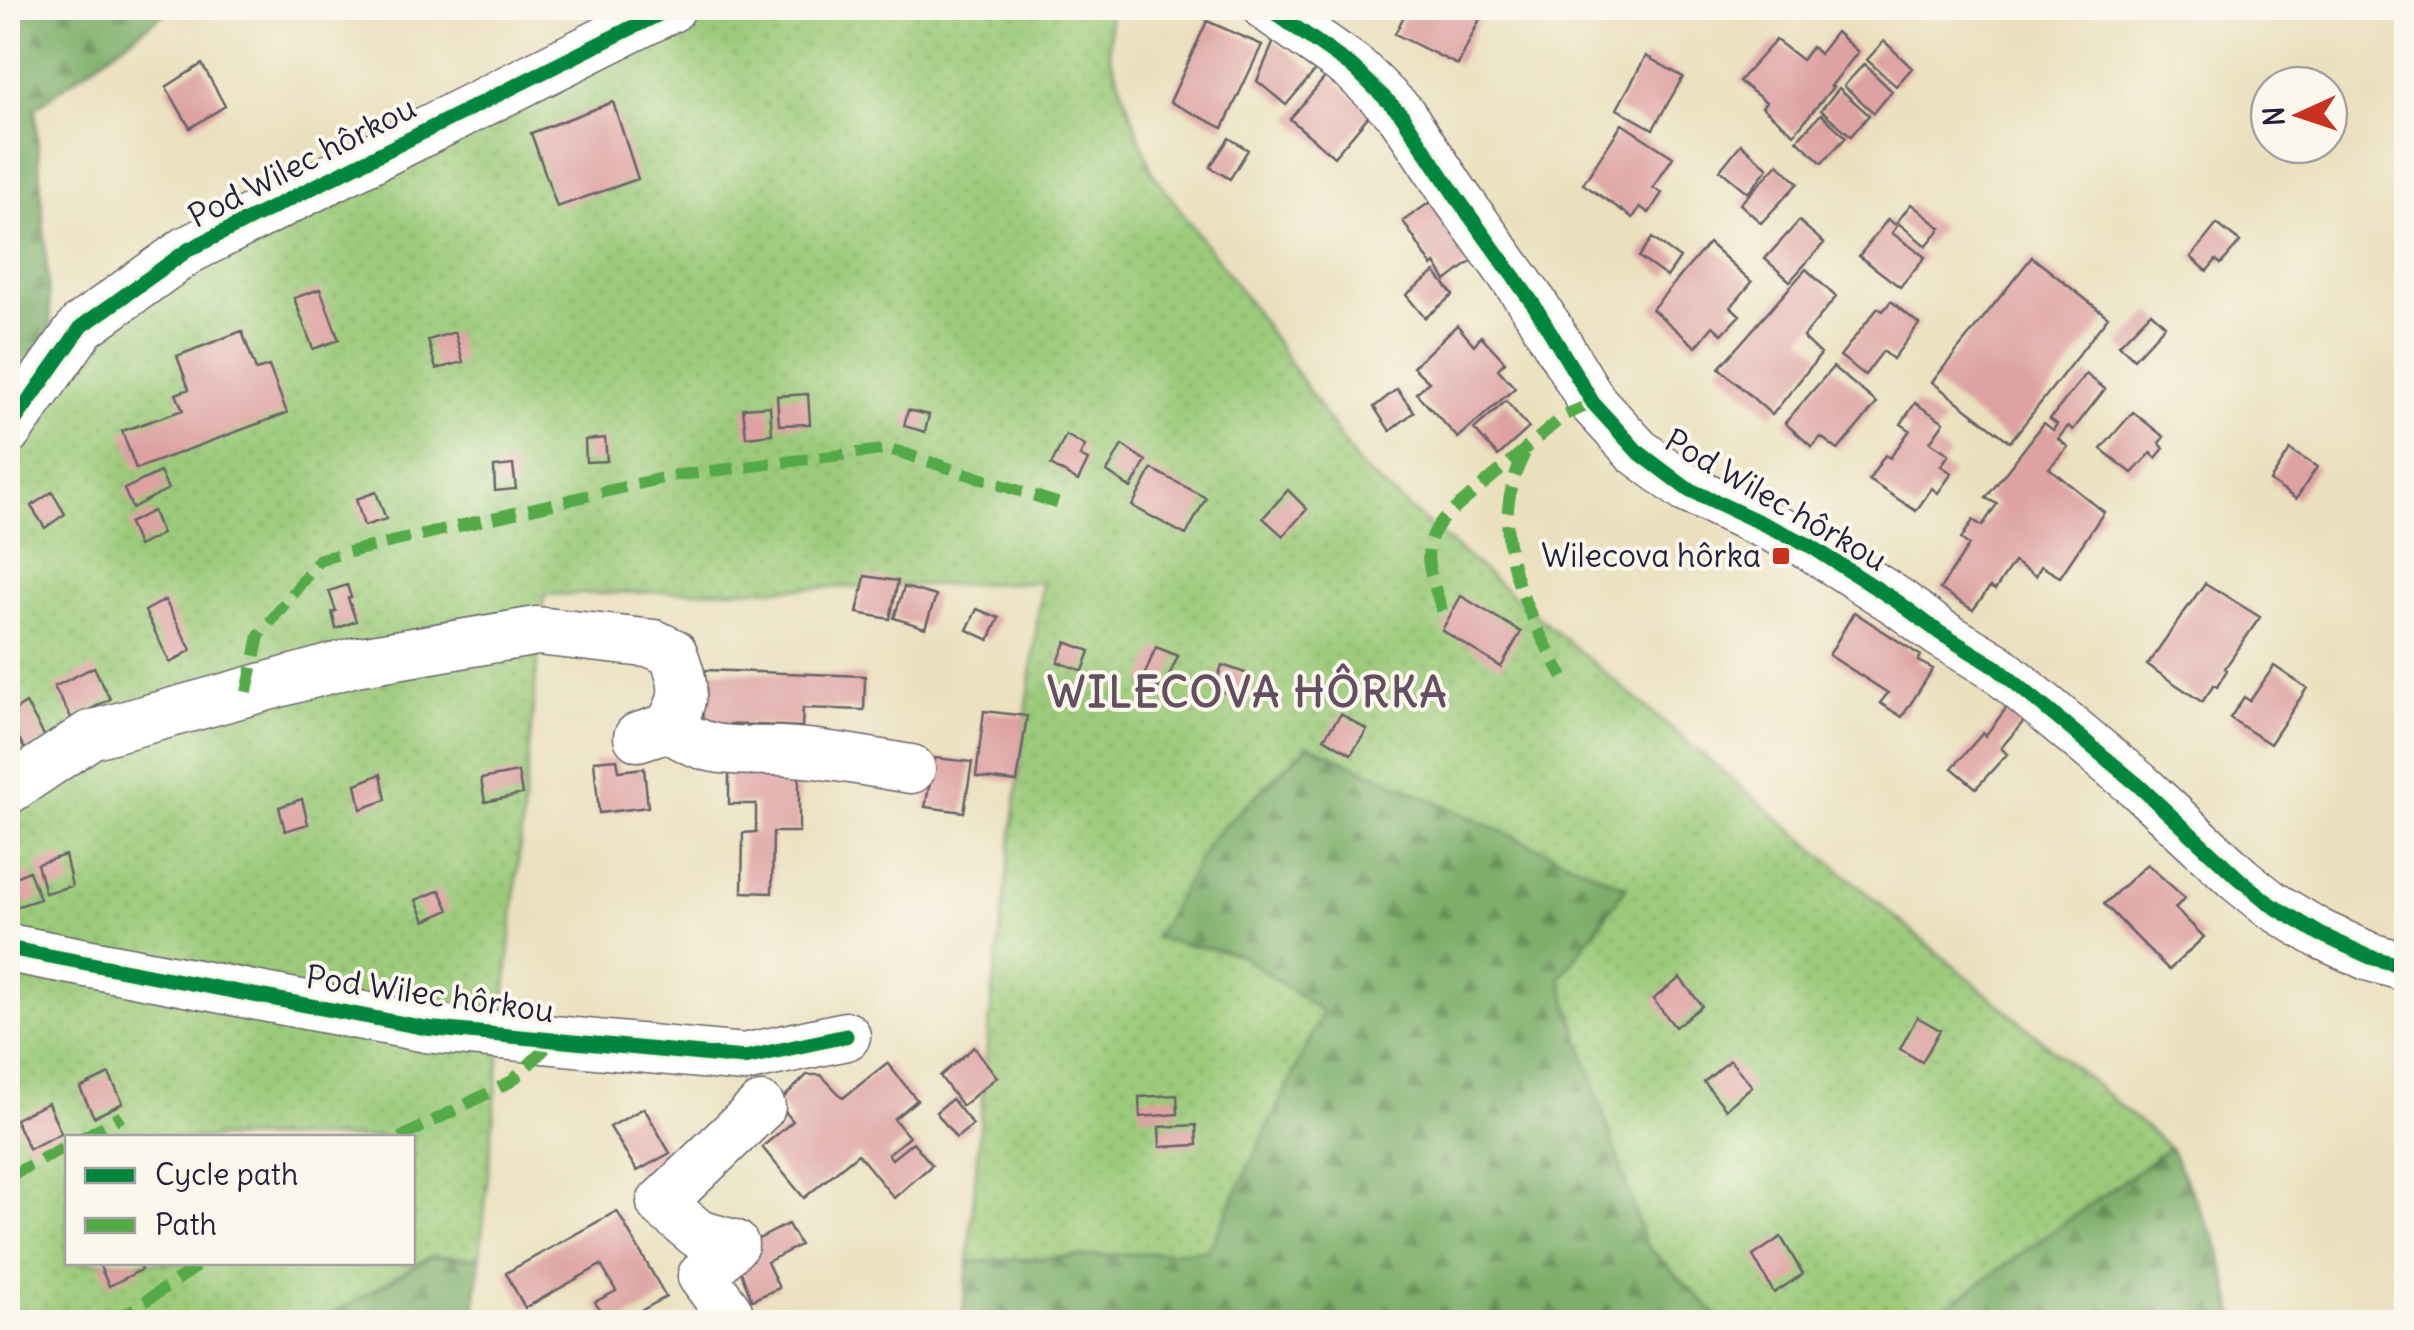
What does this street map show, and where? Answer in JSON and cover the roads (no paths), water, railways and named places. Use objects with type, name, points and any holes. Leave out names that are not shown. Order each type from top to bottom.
[{"type":"street","name":"Pod Wilec hôrkou","points":[[8,430],[82,326],[188,250],[671,8]]},
{"type":"street","name":"Pod Wilec hôrkou","points":[[1268,8],[1354,69],[1401,114],[1534,305],[1593,403],[1636,450],[1686,488],[1810,545],[1996,668],[2138,784],[2270,904],[2320,934],[2370,957],[2406,967]]},
{"type":"street","points":[[8,790],[90,735],[355,662],[537,631],[654,644],[672,653],[683,680],[681,706],[654,732],[725,752],[794,752],[911,769]]},
{"type":"street","name":"Pod Wilec hôrkou","points":[[8,948],[426,1028],[744,1058],[846,1036],[761,1107]]},
{"type":"street","points":[[728,1312],[702,1276],[734,1244],[698,1234],[662,1204],[761,1107],[744,1058]]},
{"type":"place","name":"Wilecova hôrka","points":[[1781,556]]},
{"type":"district","name":"WILECOVA HÔRKA","points":[[1248,692]]}]
